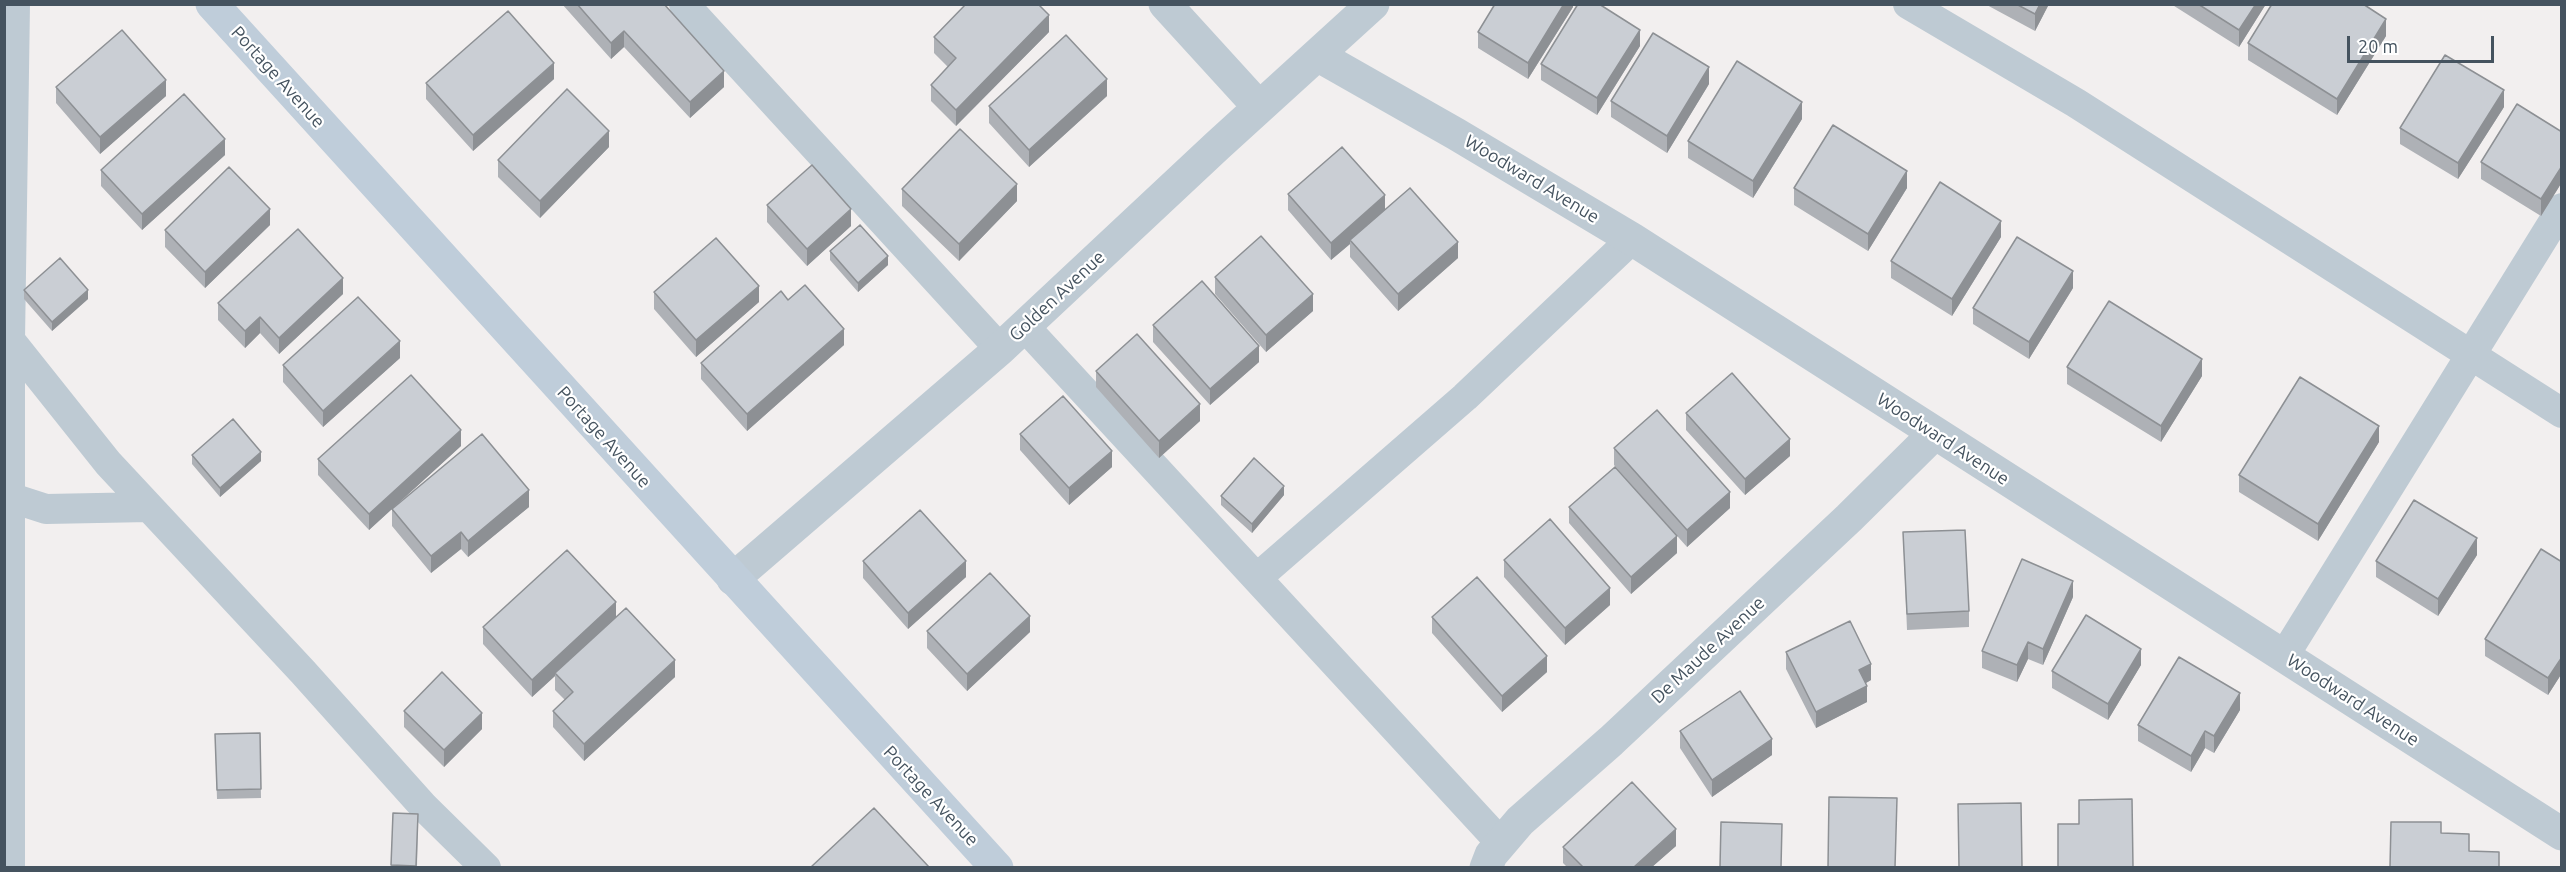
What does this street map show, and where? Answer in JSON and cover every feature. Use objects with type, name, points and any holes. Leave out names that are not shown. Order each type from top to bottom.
[{"type":"main road","name":"Portage Avenue","points":[[212,4],[733,579],[998,867]]},
{"type":"street","points":[[1165,4],[1260,107]]},
{"type":"street","name":"Golden Avenue","points":[[733,579],[1000,349],[1373,4]]},
{"type":"street","name":"Woodward Avenue","points":[[1317,55],[1456,134],[1632,239],[2562,834]]},
{"type":"street","name":"De Maude Avenue","points":[[1493,855],[1520,821],[1611,741],[1823,542],[1934,434]]},
{"type":"lane","points":[[10,867],[8,498],[15,4]]},
{"type":"lane","points":[[684,4],[1000,349]]},
{"type":"lane","points":[[1908,4],[2076,104],[2562,413]]},
{"type":"lane","points":[[2284,656],[2562,208]]},
{"type":"lane","points":[[1258,578],[1465,397],[1632,239]]},
{"type":"lane","points":[[1024,326],[1258,578],[1493,855]]},
{"type":"lane","points":[[10,340],[108,463],[424,807],[486,867]]},
{"type":"lane","points":[[8,498],[46,509],[149,507]]},
{"type":"building","points":[[577,4],[664,4],[724,71],[690,102],[624,31],[611,43]]},
{"type":"building","points":[[966,4],[1038,4],[1049,15],[956,110],[931,85],[956,58],[934,37]]},
{"type":"building","points":[[1495,4],[1564,4],[1528,63],[1478,32]]},
{"type":"building","points":[[1578,4],[1599,4],[1640,30],[1597,98],[1541,64]]},
{"type":"building","points":[[2016,4],[2040,4],[2035,14]]},
{"type":"building","points":[[2198,4],[2256,4],[2239,30]]},
{"type":"building","points":[[2272,4],[2363,4],[2386,19],[2337,99],[2248,43]]},
{"type":"building","points":[[508,11],[554,63],[473,135],[426,83]]},
{"type":"building","points":[[122,30],[166,80],[100,137],[56,87]]},
{"type":"building","points":[[1653,33],[1709,67],[1667,136],[1611,101]]},
{"type":"building","points":[[1066,35],[1107,79],[1029,150],[989,106]]},
{"type":"building","points":[[2445,55],[2504,90],[2458,163],[2400,128]]},
{"type":"building","points":[[1737,61],[1802,102],[1753,181],[1688,141]]},
{"type":"building","points":[[567,89],[609,131],[540,201],[498,160]]},
{"type":"building","points":[[184,94],[225,139],[142,214],[101,170]]},
{"type":"building","points":[[2517,104],[2562,132],[2562,166],[2541,199],[2481,162]]},
{"type":"building","points":[[1833,125],[1907,171],[1868,234],[1794,188]]},
{"type":"building","points":[[960,129],[1017,184],[959,244],[902,189]]},
{"type":"building","points":[[1342,147],[1385,195],[1331,243],[1288,194]]},
{"type":"building","points":[[812,165],[851,209],[807,249],[767,205]]},
{"type":"building","points":[[229,167],[270,209],[205,272],[165,230]]},
{"type":"building","points":[[1940,182],[2001,221],[1952,299],[1891,261]]},
{"type":"building","points":[[1410,188],[1458,242],[1398,294],[1350,240]]},
{"type":"building","points":[[860,225],[888,256],[858,283],[830,251]]},
{"type":"building","points":[[298,229],[343,278],[279,338],[260,317],[245,331],[218,303]]},
{"type":"building","points":[[1261,236],[1313,294],[1266,335],[1215,277]]},
{"type":"building","points":[[2017,237],[2073,271],[2029,342],[1973,308]]},
{"type":"building","points":[[716,238],[759,286],[696,340],[654,292]]},
{"type":"building","points":[[60,258],[88,290],[52,322],[24,290]]},
{"type":"building","points":[[1202,281],[1259,346],[1210,389],[1153,325]]},
{"type":"building","points":[[805,285],[844,329],[747,414],[701,363],[781,291],[788,300]]},
{"type":"building","points":[[358,297],[400,341],[323,411],[283,365]]},
{"type":"building","points":[[2109,301],[2202,359],[2161,426],[2067,367]]},
{"type":"building","points":[[1137,334],[1200,404],[1159,441],[1096,371]]},
{"type":"building","points":[[1732,373],[1790,439],[1745,479],[1686,413]]},
{"type":"building","points":[[411,375],[461,430],[369,514],[318,459]]},
{"type":"building","points":[[2300,377],[2379,426],[2318,524],[2239,475]]},
{"type":"building","points":[[1063,396],[1112,451],[1069,488],[1020,434]]},
{"type":"building","points":[[1657,410],[1730,492],[1687,530],[1614,448]]},
{"type":"building","points":[[233,419],[261,452],[220,488],[192,455]]},
{"type":"building","points":[[482,434],[529,490],[468,541],[461,532],[431,556],[392,509]]},
{"type":"building","points":[[1254,458],[1284,486],[1252,524],[1221,496]]},
{"type":"building","points":[[1615,467],[1677,536],[1631,577],[1569,507]]},
{"type":"building","points":[[2414,500],[2477,538],[2438,599],[2376,561]]},
{"type":"building","points":[[920,510],[966,561],[908,613],[863,561]]},
{"type":"building","points":[[1550,519],[1610,588],[1565,628],[1504,560]]},
{"type":"building","points":[[1965,530],[1969,611],[1907,614],[1903,532]]},
{"type":"building","points":[[2541,549],[2562,562],[2562,657],[2548,678],[2485,639]]},
{"type":"building","points":[[567,550],[616,602],[532,680],[483,627]]},
{"type":"building","points":[[2022,559],[2073,581],[2043,649],[2028,642],[2017,665],[1982,651]]},
{"type":"building","points":[[990,573],[1030,616],[967,674],[927,631]]},
{"type":"building","points":[[1477,577],[1547,656],[1502,696],[1432,617]]},
{"type":"building","points":[[626,608],[675,660],[584,744],[553,711],[573,692],[555,673]]},
{"type":"building","points":[[2086,615],[2141,649],[2108,704],[2052,671]]},
{"type":"building","points":[[1850,621],[1871,664],[1859,670],[1867,686],[1816,712],[1786,652]]},
{"type":"building","points":[[2179,657],[2240,693],[2214,736],[2205,731],[2191,756],[2138,725]]},
{"type":"building","points":[[442,672],[482,713],[444,750],[404,711]]},
{"type":"building","points":[[1740,691],[1772,739],[1712,780],[1680,731]]},
{"type":"building","points":[[260,733],[261,789],[217,790],[215,734]]},
{"type":"building","points":[[1632,782],[1676,829],[1634,867],[1583,867],[1563,847]]},
{"type":"building","points":[[1829,797],[1897,798],[1895,867],[1828,867]]},
{"type":"building","points":[[2132,799],[2133,867],[2058,867],[2058,824],[2079,824],[2079,800]]},
{"type":"building","points":[[2021,803],[2022,867],[1959,867],[1958,804]]},
{"type":"building","points":[[874,808],[929,867],[811,867]]},
{"type":"building","points":[[393,813],[418,814],[416,866],[391,865]]},
{"type":"building","points":[[1721,822],[1782,824],[1781,867],[1720,867]]},
{"type":"building","points":[[2391,822],[2441,822],[2441,833],[2469,834],[2469,851],[2499,852],[2499,867],[2390,867]]}]
